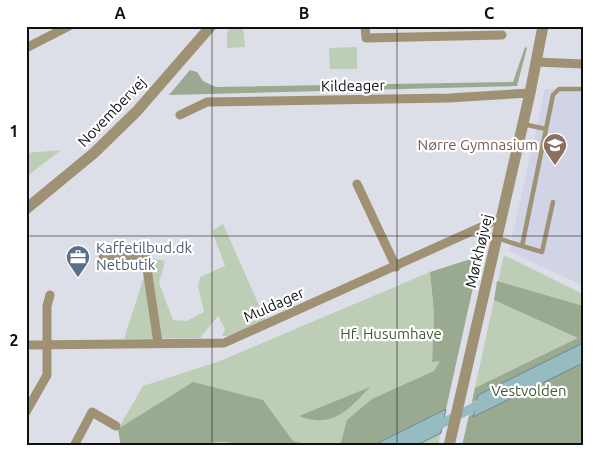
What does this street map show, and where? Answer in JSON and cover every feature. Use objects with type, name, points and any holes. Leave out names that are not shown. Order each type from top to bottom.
[{"type":"street","name":"Novembervej","points":[[26,209],[59,184],[107,141],[137,111],[211,26]]},
{"type":"street","points":[[365,26],[366,38],[502,35]]},
{"type":"street","name":"Mørkhøjvej","points":[[449,444],[530,93],[543,26]]},
{"type":"street","points":[[26,48],[67,27]]},
{"type":"street","points":[[536,62],[582,65]]},
{"type":"street","name":"Kildeager","points":[[180,115],[206,102],[449,98],[530,93]]},
{"type":"street","points":[[357,184],[396,267]]},
{"type":"street","name":"Muldager","points":[[26,345],[224,343],[501,218]]},
{"type":"street","points":[[103,256],[145,254],[158,343]]},
{"type":"street","points":[[26,412],[47,375],[47,306],[50,295]]},
{"type":"street","points":[[74,446],[92,412],[116,426]]},
{"type":"lane","points":[[522,246],[553,95],[559,89],[583,89]]},
{"type":"lane","points":[[522,124],[546,129]]},
{"type":"lane","points":[[497,238],[542,252],[553,202]]},
{"type":"shaded area","name":"Nørre Gymnasium","points":[[583,88],[583,286],[509,251],[545,89]]},
{"type":"shaded area","points":[[583,343],[583,363],[473,417],[478,395]]},
{"type":"shaded area","points":[[446,409],[441,433],[415,446],[372,446]]},
{"type":"green space","points":[[232,26],[254,26],[243,27],[245,47],[227,48],[227,32]]},
{"type":"green space","points":[[357,47],[357,69],[330,69],[329,48]]},
{"type":"green space","points":[[525,47],[527,48],[517,86],[169,95],[190,70],[197,72],[203,81],[216,87],[513,82]]},
{"type":"green space","points":[[61,150],[26,177],[26,153]]},
{"type":"green space","points":[[223,224],[266,321],[231,336],[222,336],[225,329],[218,316],[200,338],[124,339],[150,258],[165,261],[159,283],[173,320],[187,321],[204,312],[198,286],[200,277],[225,266],[212,231]]},
{"type":"green space","name":"Vestvolden","points":[[504,255],[583,294],[583,446],[462,446]]},
{"type":"green space","points":[[480,256],[446,409],[372,446],[340,446],[347,420],[372,399],[434,371],[440,361],[432,362],[434,313],[430,272]]},
{"type":"green space","name":"Hf. Husumhave","points":[[430,272],[434,313],[432,362],[456,357],[438,446],[121,446],[118,429],[143,386],[220,361]]},
{"type":"green space","points":[[497,281],[583,306],[583,346],[472,402],[475,388],[578,338],[494,300]]},
{"type":"green space","points":[[583,360],[583,446],[462,446],[469,416]]},
{"type":"green space","points":[[193,382],[263,400],[293,441],[314,446],[252,446],[215,442],[203,446],[121,446],[118,429]]},
{"type":"green space","points":[[370,387],[347,410],[331,419],[321,420],[299,416]]},
{"type":"waterway","points":[[433,428],[484,402]]},
{"type":"place","name":"Nørre Gymnasium","points":[[555,166]]},
{"type":"place","name":"Kaffetilbud.dk Netbutik","points":[[78,278]]}]
